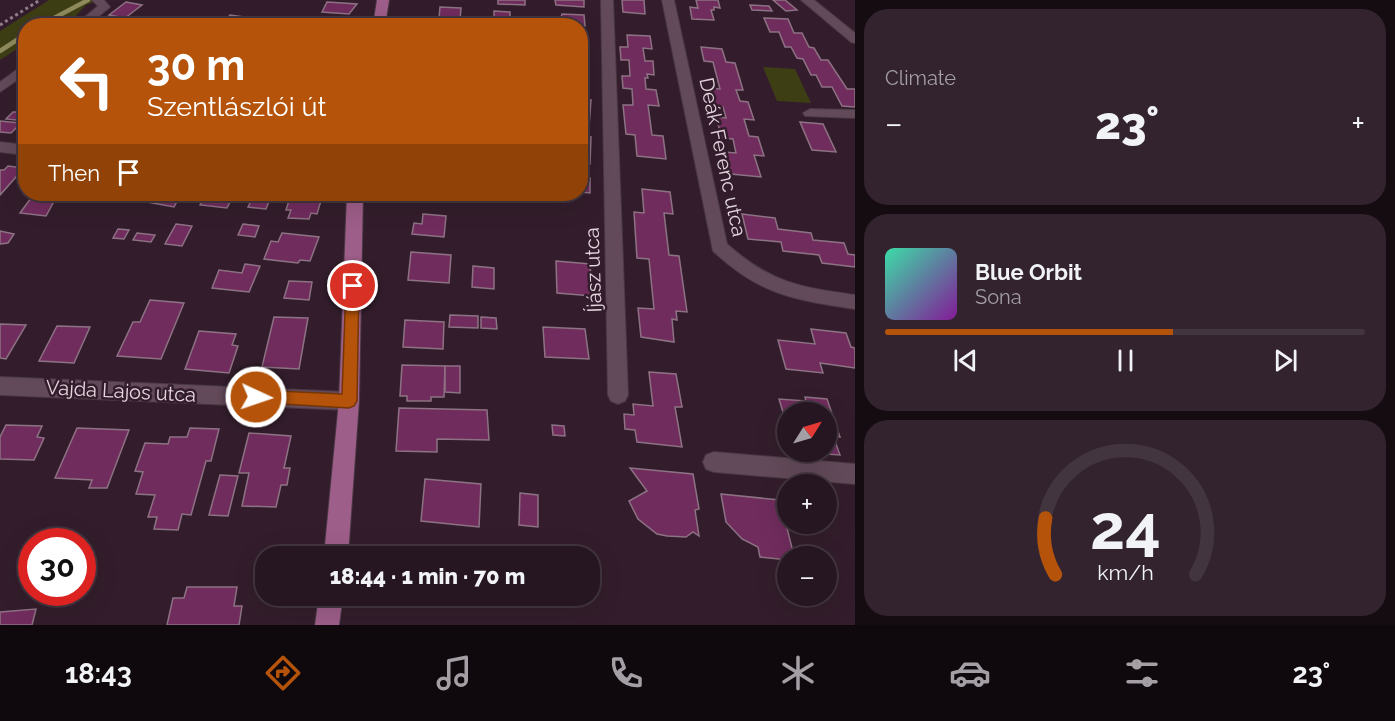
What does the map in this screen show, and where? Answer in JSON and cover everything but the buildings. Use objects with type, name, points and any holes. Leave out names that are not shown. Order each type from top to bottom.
[{"type":"main road","points":[[380,18],[383,0]]},
{"type":"main road","points":[[337,546],[349,401],[355,201]]},
{"type":"main road","points":[[327,625],[330,606]]},
{"type":"street","points":[[86,18],[100,3],[117,0]]},
{"type":"street","name":"Íjász utca","points":[[607,0],[618,396]]},
{"type":"street","name":"Deák Ferenc utca","points":[[668,0],[718,247],[739,266],[763,282],[795,294],[855,302]]},
{"type":"street","points":[[807,0],[855,39]]},
{"type":"street","points":[[0,88],[18,73]]},
{"type":"street","points":[[810,113],[855,114]]},
{"type":"street","points":[[0,147],[18,149]]},
{"type":"street","name":"Vajda Lajos utca","points":[[0,386],[349,401]]},
{"type":"street","points":[[714,462],[855,474]]},
{"type":"path","points":[[0,25],[40,0]]},
{"type":"shaded area","points":[[49,0],[99,0],[86,5],[74,18],[21,18]]},
{"type":"shaded area","points":[[18,20],[18,48],[0,60],[0,31]]},
{"type":"shaded area","points":[[763,67],[795,69],[811,103],[777,101]]},
{"type":"waterway","points":[[54,18],[88,0]]},
{"type":"waterway","points":[[0,51],[18,39]]},
{"type":"route","points":[[256,397],[349,401],[353,286]]}]
